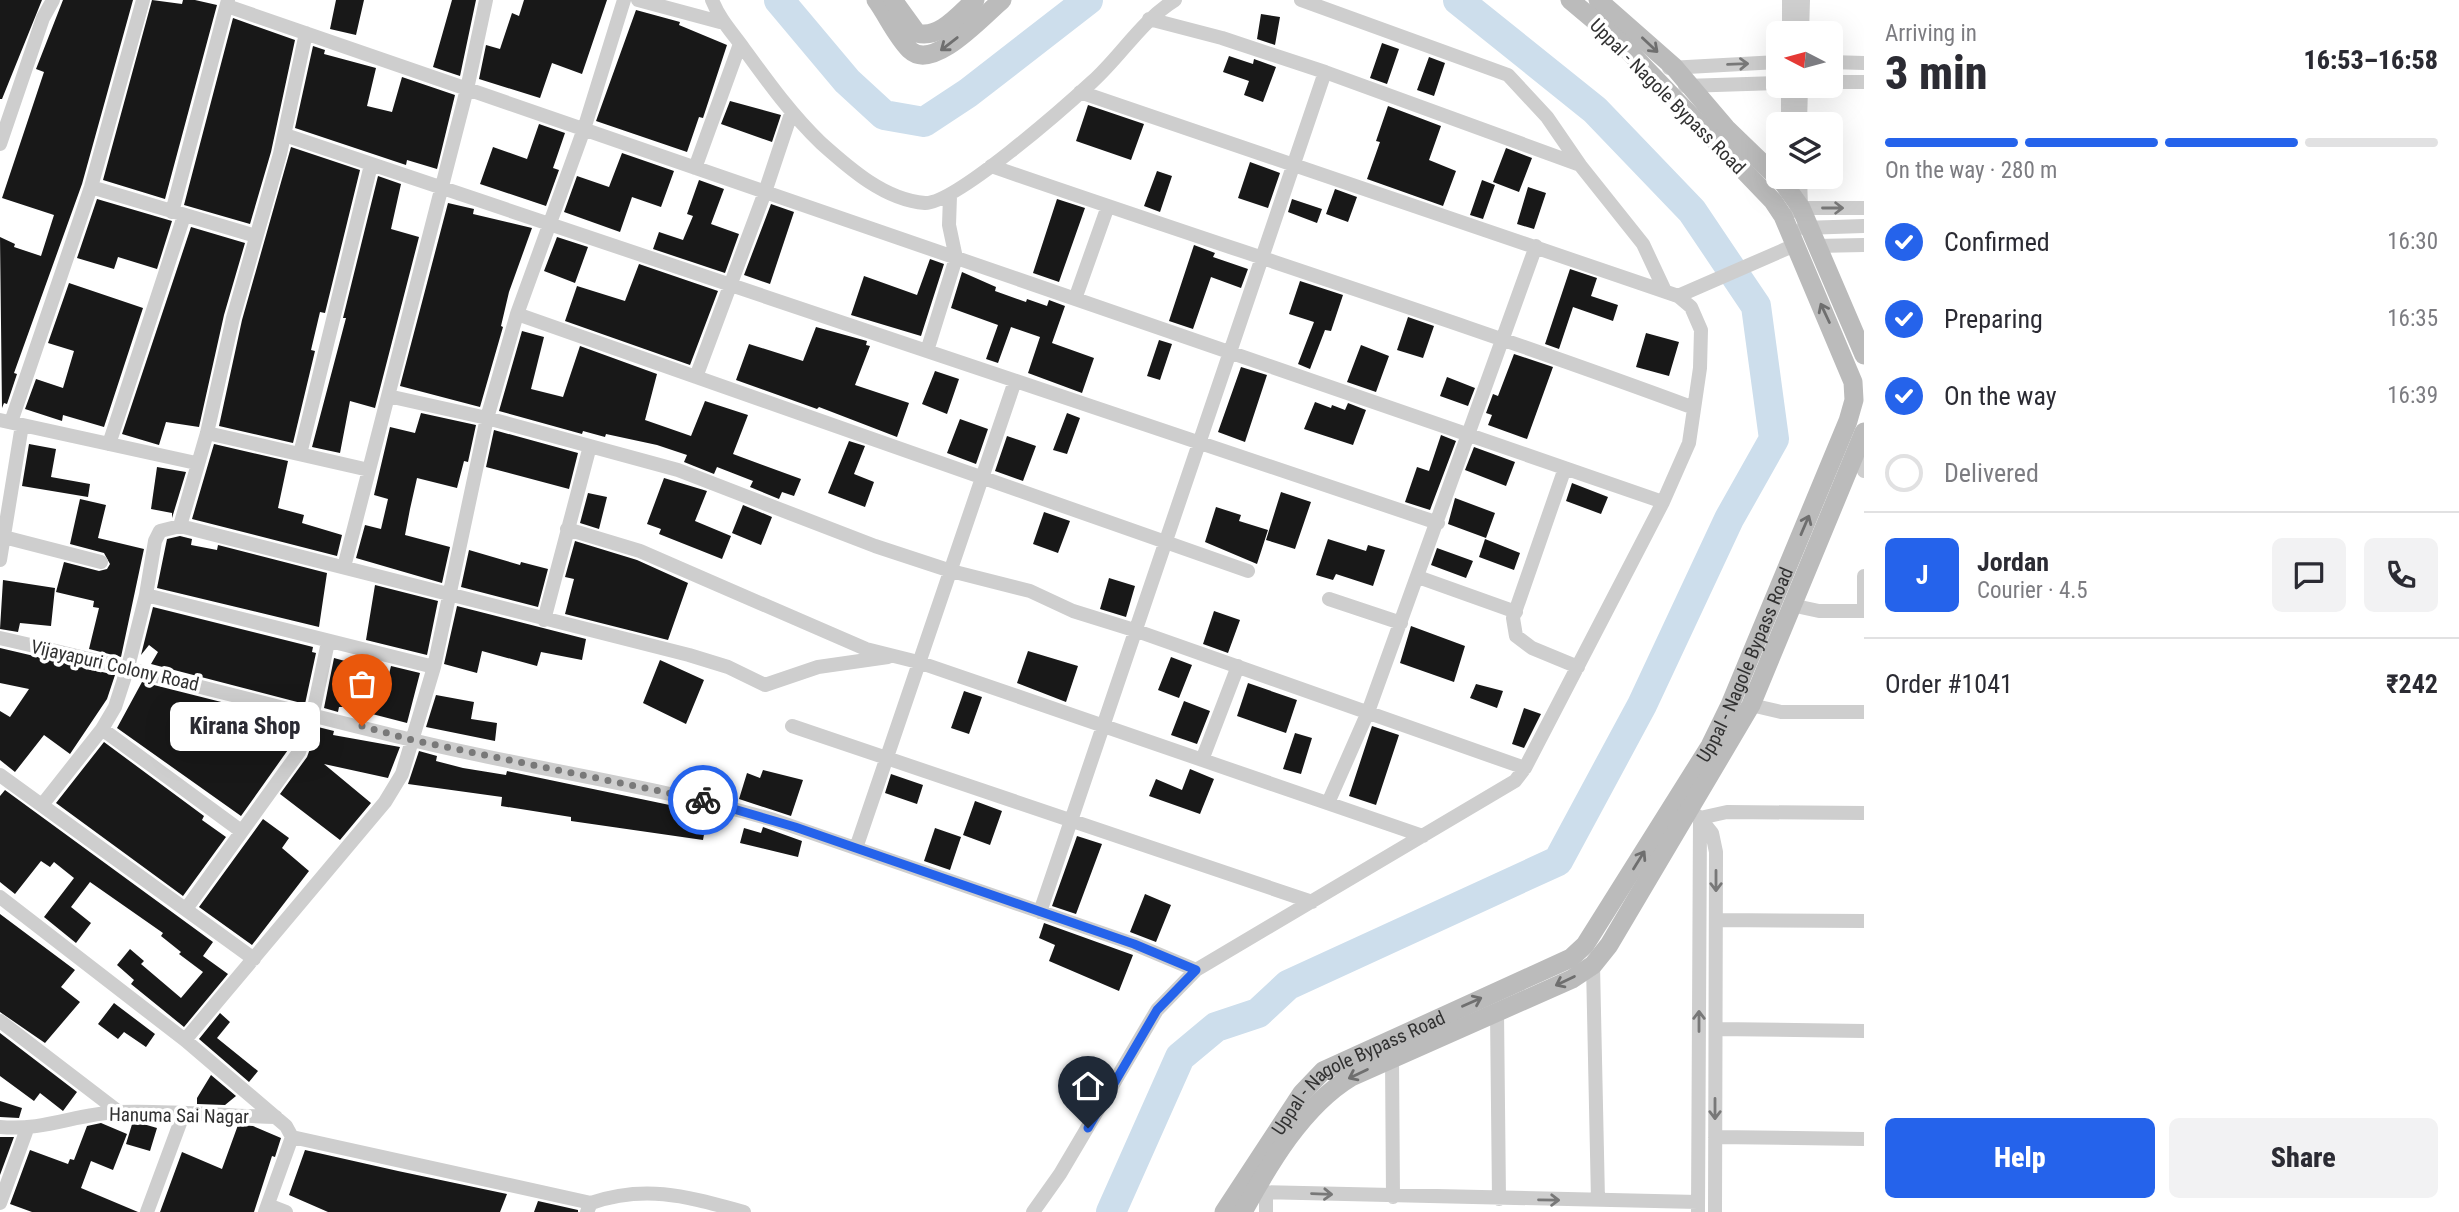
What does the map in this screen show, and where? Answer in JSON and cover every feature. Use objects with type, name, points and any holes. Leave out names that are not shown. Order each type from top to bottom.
[{"type":"street","points":[[0,144],[43,18],[53,0]]},
{"type":"street","points":[[0,560],[11,422],[91,187],[144,0]]},
{"type":"street","points":[[344,567],[467,89],[486,0]]},
{"type":"street","points":[[185,1040],[385,802],[402,774],[434,667],[487,418],[517,314],[584,129],[624,0]]},
{"type":"street","points":[[638,0],[720,22]]},
{"type":"street","points":[[712,0],[720,22],[740,44],[791,114],[850,169],[900,199],[928,203],[950,196],[991,166],[1080,92],[1149,19],[1175,0]]},
{"type":"street","points":[[876,0],[909,49],[921,57],[933,56],[946,47],[1002,0]]},
{"type":"street","points":[[893,0],[917,33],[927,36],[940,30],[975,0]]},
{"type":"street","points":[[1301,0],[1508,75],[1547,117],[1580,165],[1643,244],[1672,294]]},
{"type":"street","name":"Uppal - Nagole Bypass Road","points":[[1224,1212],[1302,1093],[1322,1071],[1571,958],[1585,945],[1688,810],[1710,746],[1730,705],[1848,421],[1854,400],[1853,382],[1844,356],[1787,227],[1668,91],[1570,0]]},
{"type":"street","name":"Uppal - Nagole Bypass Road","points":[[1598,0],[1674,67],[1726,128],[1766,160]]},
{"type":"street","points":[[1788,0],[1789,21]]},
{"type":"street","points":[[1802,0],[1802,21]]},
{"type":"street","points":[[109,444],[178,214],[227,3],[467,89],[1663,502]]},
{"type":"street","points":[[1149,19],[1222,38],[1325,72],[1580,165]]},
{"type":"street","points":[[180,526],[196,463],[207,433],[233,318],[285,135],[306,33]]},
{"type":"street","points":[[695,168],[740,44]]},
{"type":"street","points":[[1843,62],[1864,63]]},
{"type":"street","points":[[1650,73],[1674,67],[1766,63]]},
{"type":"street","points":[[1040,912],[1134,629],[1231,353],[1259,258],[1325,72]]},
{"type":"street","points":[[1668,91],[1689,85],[1766,82]]},
{"type":"street","points":[[1843,82],[1864,82]]},
{"type":"street","points":[[1033,1212],[1060,1174],[1157,1010],[1196,970],[1515,781],[1525,768],[1663,502],[1689,443],[1700,368],[1701,330],[1691,307],[1672,294],[1080,92]]},
{"type":"street","points":[[696,377],[791,114]]},
{"type":"street","points":[[285,135],[1438,523]]},
{"type":"street","points":[[300,454],[371,164]]},
{"type":"street","points":[[991,166],[1259,258],[1503,337],[1694,408]]},
{"type":"street","points":[[91,187],[256,236]]},
{"type":"street","points":[[1787,227],[1790,189]]},
{"type":"street","name":"Uppal - Nagole Bypass Road","points":[[1794,189],[1816,246],[1864,355]]},
{"type":"street","points":[[927,351],[956,258],[949,225],[950,196]]},
{"type":"street","points":[[1075,299],[1108,206]]},
{"type":"street","points":[[1672,294],[1752,265],[1787,227],[1805,217],[1864,208]]},
{"type":"street","points":[[1805,217],[1864,226]]},
{"type":"street","points":[[1328,803],[1368,712],[1536,246]]},
{"type":"street","points":[[1816,246],[1864,246]]},
{"type":"street","points":[[517,314],[1248,571]]},
{"type":"street","points":[[856,848],[1015,381]]},
{"type":"street","points":[[388,396],[487,418],[678,470],[875,546],[951,571],[1030,591],[1073,611],[1134,629],[1525,768]]},
{"type":"street","points":[[11,422],[196,463]]},
{"type":"street","points":[[207,433],[369,470]]},
{"type":"street","points":[[1861,440],[1864,471]]},
{"type":"street","name":"Uppal - Nagole Bypass Road","points":[[1243,1212],[1260,1192],[1328,1091],[1392,1058],[1572,979],[1593,965],[1609,945],[1751,705],[1861,440]]},
{"type":"street","points":[[544,620],[590,446]]},
{"type":"street","points":[[1564,468],[1513,618],[1517,636],[1532,648],[1578,667]]},
{"type":"street","points":[[42,805],[102,729],[115,707],[146,595],[155,541],[160,531],[180,526],[689,655],[728,667],[765,685],[818,667],[893,656]]},
{"type":"street","points":[[567,529],[640,551],[866,649],[918,662],[1423,836]]},
{"type":"street","points":[[2,537],[101,562]]},
{"type":"street","points":[[1791,606],[1819,611],[1864,611],[1864,576]]},
{"type":"street","points":[[1418,577],[1516,612]]},
{"type":"street","points":[[146,595],[434,667]]},
{"type":"street","points":[[1329,599],[1401,623]]},
{"type":"street","name":"Vijayapuri Colony Road","points":[[0,638],[128,667],[412,740],[715,803],[856,848],[1196,970]]},
{"type":"street","points":[[186,909],[299,752],[313,713],[328,642]]},
{"type":"street","points":[[1202,760],[1238,666]]},
{"type":"street","points":[[1751,705],[1781,712],[1864,712]]},
{"type":"street","points":[[792,726],[1312,902]]},
{"type":"street","points":[[102,729],[241,831]]},
{"type":"street","points":[[0,775],[254,958]]},
{"type":"street","points":[[1688,810],[1864,813]]},
{"type":"street","points":[[1688,810],[1712,833],[1716,852],[1715,1212]]},
{"type":"street","points":[[1266,1212],[1260,1192],[1598,1200],[1698,1207],[1688,810]]},
{"type":"street","points":[[0,897],[185,1040],[291,1131],[292,1137],[267,1209],[286,1212]]},
{"type":"street","points":[[1716,920],[1864,921]]},
{"type":"street","points":[[1593,965],[1598,1200]]},
{"type":"street","points":[[1497,1012],[1499,1199]]},
{"type":"street","points":[[0,1020],[119,1112]]},
{"type":"street","points":[[1716,1029],[1864,1031]]},
{"type":"street","points":[[1392,1058],[1393,1197]]},
{"type":"street","name":"Hanuma Sai Nagar","points":[[0,1127],[27,1129],[87,1115],[119,1112],[276,1117]]},
{"type":"street","points":[[147,1212],[183,1115]]},
{"type":"street","points":[[0,1203],[27,1129]]},
{"type":"street","points":[[292,1137],[589,1208],[620,1193],[652,1192],[714,1208],[744,1212]]},
{"type":"street","points":[[1715,1137],[1864,1139]]},
{"type":"building","points":[[0,0],[42,0],[2,99],[0,99]]},
{"type":"building","points":[[63,0],[133,0],[82,184],[14,373],[17,374],[7,404],[4,403],[2,408],[0,237],[15,244],[14,247],[41,256],[54,215],[2,198],[44,72],[36,69]]},
{"type":"building","points":[[152,0],[182,4],[183,0],[195,0],[217,5],[165,199],[103,180]]},
{"type":"building","points":[[336,0],[364,0],[356,35],[330,29]]},
{"type":"building","points":[[452,0],[476,0],[460,76],[433,67]]},
{"type":"building","points":[[524,0],[607,0],[582,74],[552,63],[540,98],[479,79],[486,45],[500,49],[512,13],[519,16]]},
{"type":"building","points":[[636,10],[680,22],[679,25],[727,45],[703,118],[699,117],[687,152],[596,121]]},
{"type":"building","points":[[1261,14],[1280,17],[1275,45],[1257,39]]},
{"type":"building","points":[[233,18],[295,40],[271,152],[250,224],[184,205]]},
{"type":"building","points":[[1382,43],[1399,49],[1387,84],[1370,78]]},
{"type":"building","points":[[313,46],[325,50],[324,54],[376,68],[367,106],[392,112],[402,77],[455,95],[437,169],[407,160],[406,165],[295,128]]},
{"type":"building","points":[[1229,56],[1253,64],[1254,59],[1276,67],[1263,102],[1244,95],[1249,81],[1223,72]]},
{"type":"building","points":[[1429,57],[1445,63],[1434,96],[1417,90]]},
{"type":"building","points":[[730,101],[781,115],[772,142],[721,124]]},
{"type":"building","points":[[1088,105],[1144,124],[1131,160],[1076,141]]},
{"type":"building","points":[[1388,106],[1441,126],[1429,160],[1456,171],[1443,206],[1367,179],[1380,142],[1376,141]]},
{"type":"building","points":[[539,124],[565,133],[553,168],[559,170],[546,206],[480,184],[493,147],[527,159]]},
{"type":"building","points":[[291,147],[360,170],[325,313],[320,312],[311,350],[315,351],[293,443],[219,426],[242,320]]},
{"type":"building","points":[[1506,148],[1532,158],[1519,192],[1493,182]]},
{"type":"building","points":[[622,153],[674,171],[661,207],[632,197],[620,232],[564,212],[577,176],[609,187]]},
{"type":"building","points":[[1250,162],[1280,173],[1268,208],[1238,198]]},
{"type":"building","points":[[1157,171],[1172,176],[1160,212],[1144,206]]},
{"type":"building","points":[[378,176],[401,184],[391,229],[419,237],[375,408],[350,401],[340,453],[312,447],[346,318],[343,318]]},
{"type":"building","points":[[699,180],[724,189],[711,224],[739,234],[725,273],[653,249],[659,232],[683,240],[693,216],[687,214]]},
{"type":"building","points":[[1482,180],[1495,185],[1483,219],[1470,215]]},
{"type":"building","points":[[1528,187],[1546,193],[1534,229],[1517,224]]},
{"type":"building","points":[[1335,189],[1357,197],[1348,222],[1326,214]]},
{"type":"building","points":[[97,199],[172,221],[157,269],[118,257],[114,269],[77,258]]},
{"type":"building","points":[[1057,199],[1085,208],[1059,282],[1033,273]]},
{"type":"building","points":[[1292,199],[1322,209],[1317,223],[1288,212]]},
{"type":"building","points":[[448,203],[474,209],[473,214],[532,228],[509,292],[501,326],[503,327],[480,407],[400,386]]},
{"type":"building","points":[[771,204],[794,212],[770,284],[744,275]]},
{"type":"building","points":[[191,227],[245,243],[224,315],[199,427],[166,422],[159,445],[122,434]]},
{"type":"building","points":[[557,237],[588,247],[575,283],[544,271]]},
{"type":"building","points":[[1194,245],[1215,253],[1213,257],[1248,269],[1241,288],[1211,277],[1193,329],[1169,321]]},
{"type":"building","points":[[930,259],[944,264],[921,336],[851,315],[864,276],[917,295]]},
{"type":"building","points":[[639,264],[718,291],[690,365],[565,321],[577,286],[625,301]]},
{"type":"building","points":[[1570,269],[1597,278],[1591,296],[1618,305],[1613,321],[1573,307],[1559,349],[1545,344]]},
{"type":"building","points":[[962,272],[996,287],[995,291],[1026,302],[1027,299],[1047,306],[1049,300],[1065,306],[1052,343],[1094,358],[1082,393],[1028,373],[1040,337],[1011,327],[998,363],[986,359],[998,325],[951,308]]},
{"type":"building","points":[[1300,281],[1343,295],[1331,331],[1325,330],[1310,369],[1298,364],[1314,322],[1289,314]]},
{"type":"building","points":[[69,283],[143,308],[104,427],[63,415],[62,421],[25,409],[36,379],[63,388],[74,351],[48,343]]},
{"type":"building","points":[[1408,317],[1434,326],[1423,358],[1397,350]]},
{"type":"building","points":[[816,327],[867,341],[866,345],[870,346],[855,385],[909,403],[897,437],[819,407],[817,409],[736,380],[749,344],[803,361]]},
{"type":"building","points":[[522,331],[544,337],[531,389],[563,397],[580,346],[657,374],[645,420],[691,436],[705,401],[748,415],[733,454],[801,479],[794,496],[782,492],[779,499],[750,487],[753,481],[717,467],[714,474],[684,462],[687,455],[657,445],[606,434],[605,437],[583,431],[582,434],[499,411]]},
{"type":"building","points":[[1646,333],[1679,342],[1669,376],[1636,367]]},
{"type":"building","points":[[1159,340],[1172,344],[1160,380],[1147,376]]},
{"type":"building","points":[[1361,345],[1389,356],[1376,392],[1347,382]]},
{"type":"building","points":[[1514,354],[1553,367],[1527,439],[1488,425],[1492,415],[1486,413],[1493,394],[1498,396]]},
{"type":"building","points":[[1241,367],[1267,375],[1245,442],[1218,432]]},
{"type":"building","points":[[935,371],[959,379],[947,414],[922,404]]},
{"type":"building","points":[[1447,377],[1475,388],[1468,406],[1440,396]]},
{"type":"building","points":[[1315,402],[1345,410],[1348,403],[1366,410],[1353,445],[1304,429]]},
{"type":"building","points":[[421,413],[476,425],[468,462],[464,461],[457,488],[417,478],[410,509],[405,535],[450,547],[442,583],[356,558],[365,525],[381,529],[388,499],[374,495],[390,427],[415,433]]},
{"type":"building","points":[[1067,413],[1080,418],[1067,454],[1053,450]]},
{"type":"building","points":[[960,419],[988,429],[976,464],[947,453]]},
{"type":"building","points":[[494,430],[578,453],[569,489],[486,467]]},
{"type":"building","points":[[1441,435],[1456,441],[1430,510],[1405,502],[1417,467],[1429,471]]},
{"type":"building","points":[[1007,436],[1036,446],[1023,481],[995,471]]},
{"type":"building","points":[[849,441],[865,446],[854,474],[874,482],[865,507],[828,493]]},
{"type":"building","points":[[29,444],[56,449],[51,477],[90,484],[88,497],[22,486]]},
{"type":"building","points":[[214,444],[288,461],[278,508],[304,515],[302,523],[342,535],[337,556],[192,519]]},
{"type":"building","points":[[1474,447],[1515,462],[1506,486],[1465,470]]},
{"type":"building","points":[[157,467],[186,472],[172,518],[172,513],[151,509]]},
{"type":"building","points":[[664,478],[707,491],[695,521],[731,536],[722,559],[659,534],[661,529],[647,524]]},
{"type":"building","points":[[1572,483],[1608,497],[1601,514],[1566,501]]},
{"type":"building","points":[[1281,492],[1311,502],[1295,549],[1266,540]]},
{"type":"building","points":[[588,493],[607,497],[599,529],[580,523]]},
{"type":"building","points":[[1455,498],[1495,513],[1486,538],[1448,524]]},
{"type":"building","points":[[80,499],[106,505],[98,538],[144,549],[121,657],[89,649],[99,608],[93,607],[94,601],[56,592],[64,562],[99,571],[107,569],[110,564],[104,553],[70,544]]},
{"type":"building","points":[[743,505],[772,517],[761,545],[732,533]]},
{"type":"building","points":[[1216,507],[1241,515],[1239,521],[1268,530],[1257,564],[1205,542]]},
{"type":"building","points":[[1044,512],[1070,521],[1058,553],[1033,544]]},
{"type":"building","points":[[180,536],[192,539],[191,545],[217,550],[218,545],[327,573],[319,627],[157,588],[167,539]]},
{"type":"building","points":[[1328,539],[1366,551],[1368,545],[1385,550],[1373,586],[1336,574],[1333,580],[1316,575]]},
{"type":"building","points":[[1485,539],[1520,553],[1514,570],[1479,557]]},
{"type":"building","points":[[575,541],[637,560],[688,583],[668,640],[565,614],[574,579],[565,577]]},
{"type":"building","points":[[1437,548],[1473,561],[1466,578],[1431,565]]},
{"type":"building","points":[[469,550],[520,565],[521,562],[548,569],[538,607],[461,587]]},
{"type":"building","points":[[1109,578],[1135,586],[1126,617],[1100,609]]},
{"type":"building","points":[[3,580],[55,588],[51,626],[20,623],[18,632],[0,629]]},
{"type":"building","points":[[375,585],[438,601],[427,655],[366,640]]},
{"type":"building","points":[[457,606],[586,639],[582,660],[541,652],[537,666],[482,651],[477,673],[444,664]]},
{"type":"building","points":[[153,607],[313,647],[312,652],[316,653],[305,704],[151,664],[158,652],[149,645],[141,655]]},
{"type":"building","points":[[1214,611],[1240,620],[1228,653],[1203,644]]},
{"type":"building","points":[[1411,626],[1465,646],[1454,682],[1400,663]]},
{"type":"building","points":[[0,648],[115,675],[107,699],[70,754],[44,735],[15,772],[0,760],[0,711],[10,717],[29,689],[0,683]]},
{"type":"building","points":[[1028,651],[1078,666],[1066,702],[1017,683]]},
{"type":"building","points":[[1171,657],[1192,665],[1179,698],[1158,690]]},
{"type":"building","points":[[334,658],[356,664],[351,685],[384,694],[391,666],[420,673],[407,723],[345,707],[339,707],[338,712],[324,708]]},
{"type":"building","points":[[660,660],[704,680],[686,724],[643,703]]},
{"type":"building","points":[[142,682],[300,722],[290,747],[241,816],[117,728]]},
{"type":"building","points":[[1248,683],[1297,700],[1286,733],[1237,716]]},
{"type":"building","points":[[1476,684],[1503,691],[1497,708],[1470,698]]},
{"type":"building","points":[[964,691],[982,697],[969,734],[951,728]]},
{"type":"building","points":[[436,695],[474,702],[471,719],[497,723],[495,741],[426,727]]},
{"type":"building","points":[[1184,701],[1210,711],[1197,744],[1171,735]]},
{"type":"building","points":[[1524,708],[1541,714],[1524,748],[1512,744]]},
{"type":"building","points":[[1372,726],[1399,735],[1376,805],[1349,796]]},
{"type":"building","points":[[318,727],[334,731],[333,735],[400,747],[388,778],[324,764],[371,803],[340,840],[280,794],[307,757]]},
{"type":"building","points":[[1295,733],[1312,738],[1301,774],[1283,769]]},
{"type":"building","points":[[104,742],[204,816],[202,820],[226,837],[183,896],[56,803]]},
{"type":"building","points":[[419,751],[437,756],[436,761],[463,768],[506,775],[507,771],[708,813],[703,840],[571,821],[571,817],[501,806],[502,797],[408,784]]},
{"type":"building","points":[[1190,769],[1214,779],[1200,814],[1149,796],[1156,779],[1182,790]]},
{"type":"building","points":[[763,770],[803,780],[791,816],[739,799],[747,773],[760,778]]},
{"type":"building","points":[[891,774],[923,785],[917,804],[885,793]]},
{"type":"building","points":[[5,790],[213,942],[203,956],[228,974],[184,1027],[131,984],[134,980],[117,965],[130,949],[144,961],[141,964],[181,998],[203,972],[179,954],[181,952],[161,936],[163,933],[90,882],[71,907],[91,923],[76,943],[44,917],[74,878],[54,862],[50,867],[41,861],[15,894],[0,882],[0,796]]},
{"type":"building","points":[[975,801],[1002,811],[990,845],[963,835]]},
{"type":"building","points":[[263,819],[289,838],[282,848],[309,871],[252,945],[199,907]]},
{"type":"building","points":[[763,827],[802,841],[798,857],[740,843],[744,828],[761,833]]},
{"type":"building","points":[[935,828],[961,837],[950,870],[924,861]]},
{"type":"building","points":[[1077,836],[1102,844],[1076,914],[1052,906]]},
{"type":"building","points":[[1145,894],[1171,905],[1156,942],[1130,932]]},
{"type":"building","points":[[0,914],[75,970],[61,987],[80,1002],[45,1043],[0,1012]]},
{"type":"building","points":[[1044,923],[1133,955],[1119,991],[1049,961],[1055,945],[1039,938]]},
{"type":"building","points":[[114,1003],[155,1034],[146,1047],[124,1032],[118,1039],[98,1024]]},
{"type":"building","points":[[220,1013],[230,1022],[217,1038],[258,1071],[249,1082],[199,1039]]},
{"type":"building","points":[[0,1033],[77,1092],[63,1111],[40,1093],[34,1101],[0,1076]]},
{"type":"building","points":[[211,1075],[236,1096],[225,1105],[197,1104],[197,1098]]},
{"type":"building","points":[[0,1101],[22,1108],[19,1118],[0,1117]]},
{"type":"building","points":[[133,1121],[157,1128],[150,1151],[126,1144]]},
{"type":"building","points":[[101,1123],[127,1134],[113,1170],[91,1161],[81,1188],[138,1212],[32,1212],[10,1204],[30,1150],[68,1164],[70,1159],[74,1160],[87,1126]]},
{"type":"building","points":[[238,1125],[253,1126],[281,1138],[275,1157],[272,1156],[254,1212],[160,1212],[182,1152],[222,1169]]},
{"type":"building","points":[[0,1137],[14,1137],[0,1175]]},
{"type":"building","points":[[305,1150],[507,1194],[500,1212],[328,1212],[289,1195]]},
{"type":"building","points":[[538,1201],[578,1210],[578,1212],[534,1212]]},
{"type":"waterway","points":[[779,0],[847,81],[884,115],[924,122],[968,93],[1088,0]]},
{"type":"waterway","points":[[1111,1212],[1180,1057],[1216,1027],[1258,1013],[1288,985],[1558,861],[1642,705],[1729,519],[1774,439],[1756,306],[1692,211],[1595,110],[1458,0]]},
{"type":"way so far","points":[[362,726],[412,740],[703,800]]},
{"type":"place","name":"Kirana Shop","points":[[362,726]]},
{"type":"route","points":[[703,800],[795,827],[1134,944],[1196,970],[1157,1010],[1088,1128]]}]
